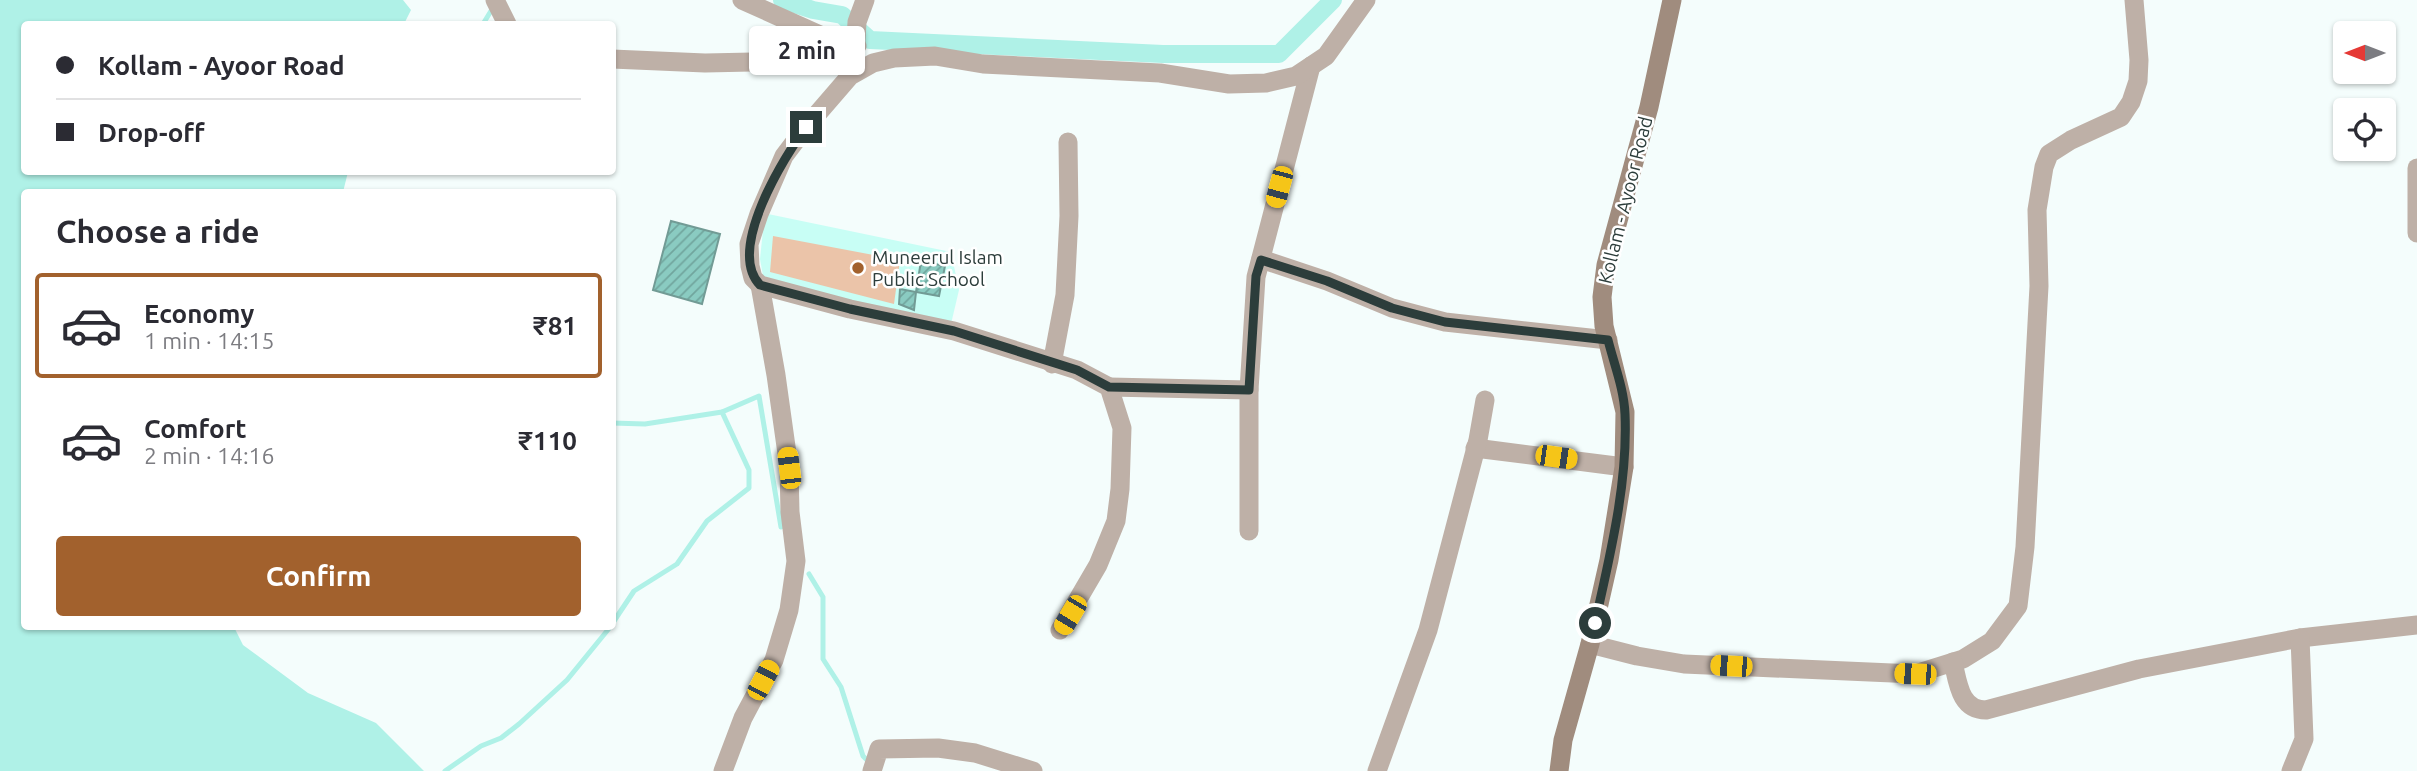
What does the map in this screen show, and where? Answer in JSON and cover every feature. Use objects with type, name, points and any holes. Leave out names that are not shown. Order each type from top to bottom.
[{"type":"main road","name":"Kollam - Ayoor Road","points":[[1559,771],[1563,740],[1590,644],[1609,560],[1624,467],[1625,412],[1608,340],[1602,297],[1606,265],[1649,107],[1671,0]]},
{"type":"street","points":[[495,0],[505,21]]},
{"type":"street","points":[[742,0],[822,36],[856,45],[873,63],[894,58],[935,56],[983,64],[1160,73],[1229,84],[1266,83],[1296,76],[1326,56],[1366,0]]},
{"type":"street","points":[[849,0],[856,45]]},
{"type":"street","points":[[865,0],[856,45],[785,156],[769,189],[749,244],[753,278],[760,285],[850,309],[954,331],[1077,370],[1109,387],[1249,390]]},
{"type":"street","points":[[1590,644],[1637,656],[1684,663],[1915,674],[1963,659],[1992,641],[2018,606],[2025,547],[2039,286],[2037,210],[2044,167],[2049,154],[2071,140],[2121,117],[2131,102],[2138,82],[2139,60],[2134,0]]},
{"type":"street","points":[[616,59],[705,63],[856,45]]},
{"type":"street","points":[[1249,531],[1249,390],[1256,276],[1311,66]]},
{"type":"street","points":[[1052,364],[1065,295],[1069,216],[1068,142]]},
{"type":"street","points":[[2417,168],[2417,233]]},
{"type":"street","points":[[1261,260],[1327,281],[1392,308],[1445,322],[1608,340]]},
{"type":"street","points":[[723,771],[743,718],[774,660],[789,610],[796,561],[790,512],[789,468],[760,285]]},
{"type":"street","points":[[1060,630],[1098,565],[1116,521],[1122,428],[1109,387]]},
{"type":"street","points":[[1377,771],[1427,630],[1485,400]]},
{"type":"street","points":[[1475,448],[1624,467]]},
{"type":"street","points":[[1953,662],[1961,692],[1968,705],[1977,710],[1986,710],[2139,669],[2300,638],[2417,625]]},
{"type":"street","points":[[2291,771],[2304,739],[2300,638]]},
{"type":"street","points":[[872,771],[879,750],[938,747],[975,753],[1033,771]]},
{"type":"shaded area","points":[[0,0],[403,0],[411,10],[406,21],[21,21],[21,175],[347,175],[344,189],[21,189],[21,630],[236,630],[243,645],[308,693],[376,723],[424,771],[0,771]]},
{"type":"shaded area","name":"Muneerul Islam Public School","points":[[768,214],[951,252],[959,290],[951,324],[848,302],[763,276],[760,259],[763,230]]},
{"type":"shaded area","points":[[773,236],[900,260],[894,304],[770,272]]},
{"type":"building","points":[[671,221],[720,234],[702,304],[653,290]]},
{"type":"building","points":[[921,261],[945,266],[939,296],[916,292]]},
{"type":"building","points":[[900,289],[916,292],[914,310],[899,304]]},
{"type":"waterway","points":[[782,0],[813,10],[842,15],[870,40],[1163,54],[1279,54],[1333,0]]},
{"type":"waterway","points":[[485,21],[494,6]]},
{"type":"waterway","points":[[616,423],[645,424],[722,412],[759,396],[781,527]]},
{"type":"waterway","points":[[616,618],[634,591],[677,564],[707,521],[749,488],[749,470],[722,412]]},
{"type":"waterway","points":[[809,574],[823,597],[823,659],[841,687],[863,756],[869,762]]},
{"type":"waterway","points":[[445,771],[481,746],[501,738],[519,724],[567,680],[608,630]]},
{"type":"place","name":"Muneerul Islam Public School","points":[[858,268]]},
{"type":"route","points":[[806,127],[785,156],[769,189],[749,244],[753,278],[760,285],[850,309],[954,331],[1077,370],[1109,387],[1249,390],[1256,276],[1261,260],[1327,281],[1392,308],[1445,322],[1608,340],[1625,412],[1624,467],[1609,560],[1595,623]]}]
